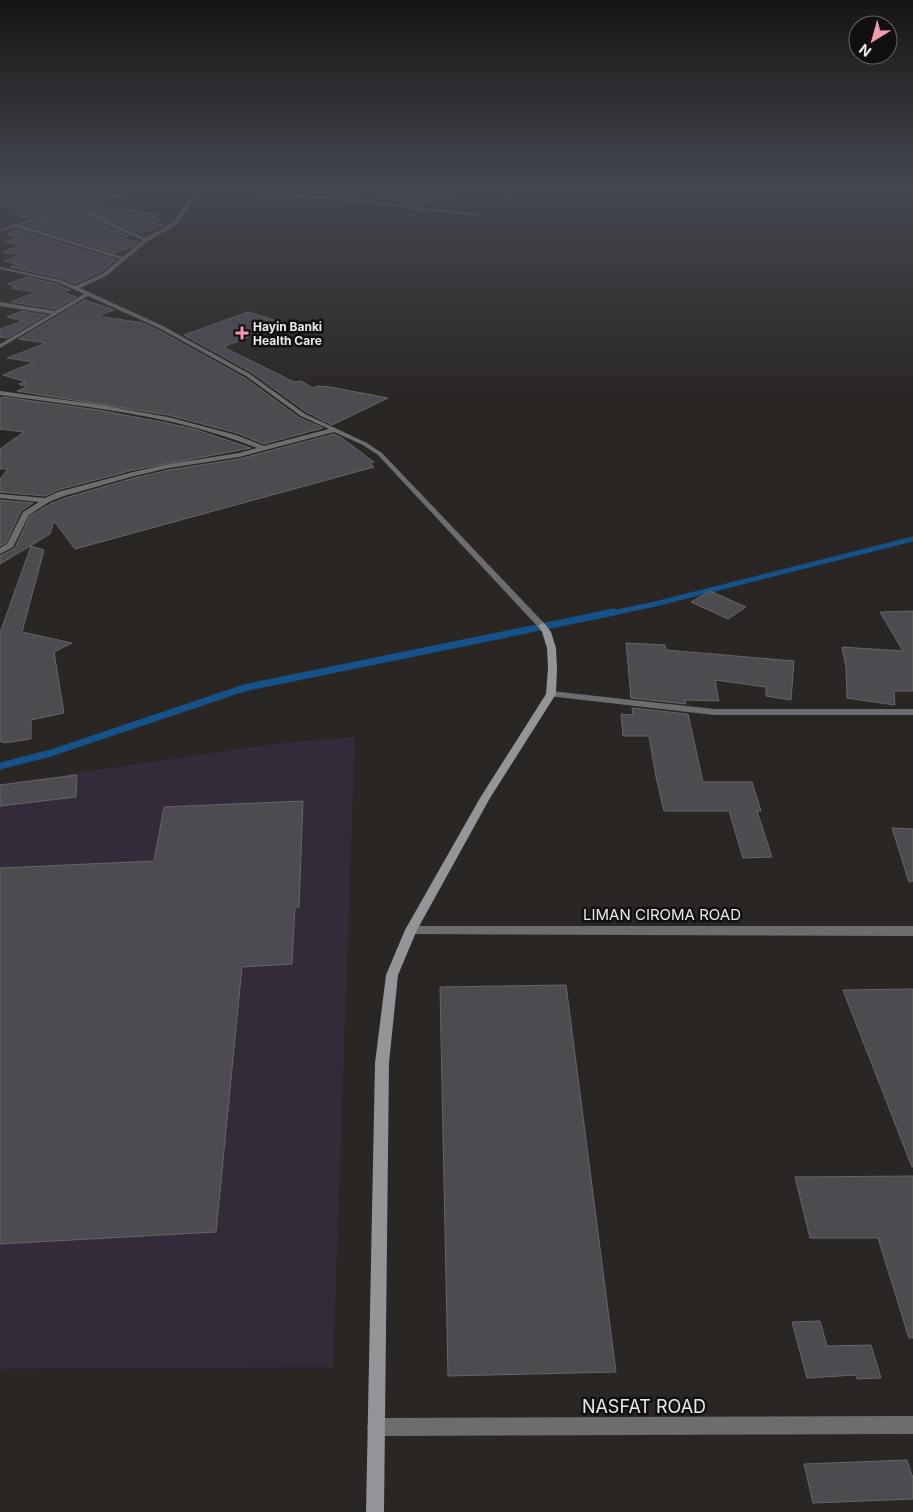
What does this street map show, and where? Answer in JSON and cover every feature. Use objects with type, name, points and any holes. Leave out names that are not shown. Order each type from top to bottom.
[{"type":"street","points":[[76,288],[104,275],[124,258]]},
{"type":"street","points":[[0,268],[59,281],[161,327],[248,375],[303,415],[365,444],[380,454],[546,631],[553,678],[551,694],[485,798],[411,930],[392,975],[382,1063],[375,1512]]},
{"type":"street","points":[[0,346],[88,294]]},
{"type":"street","points":[[0,304],[56,313]]},
{"type":"street","points":[[0,393],[177,420],[227,433],[265,449]]},
{"type":"street","points":[[0,552],[10,544],[26,514],[46,500],[133,474],[265,449],[334,430]]},
{"type":"street","points":[[0,496],[46,500]]},
{"type":"street","points":[[551,694],[714,712],[913,712]]},
{"type":"street","name":"LIMAN CIROMA ROAD","points":[[411,930],[913,931]]},
{"type":"street","name":"NASFAT ROAD","points":[[376,1427],[913,1425]]},
{"type":"shaded area","points":[[355,737],[333,1367],[0,1369],[0,784],[281,743]]},
{"type":"building","points":[[13,258],[108,258],[116,260],[101,272],[75,284],[61,278],[10,267],[18,264],[4,261]]},
{"type":"building","points":[[27,277],[56,284],[70,290],[62,292],[76,297],[55,309],[11,302],[35,292],[11,288],[16,286],[7,284]]},
{"type":"building","points":[[85,300],[114,310],[97,316],[143,323],[158,330],[245,378],[300,418],[323,428],[264,444],[237,433],[168,415],[17,391],[27,387],[19,384],[26,382],[3,375],[34,362],[7,358],[46,343],[19,339]]},
{"type":"building","points":[[22,311],[46,315],[7,338],[0,337],[0,329],[23,321],[7,317]]},
{"type":"building","points":[[248,312],[284,323],[223,347],[294,382],[301,381],[313,388],[318,386],[330,387],[388,398],[332,425],[306,412],[251,372],[184,335]]},
{"type":"building","points":[[0,398],[98,410],[162,422],[194,429],[251,448],[133,470],[58,490],[45,496],[0,492],[0,479],[8,469],[0,469],[0,449],[24,432],[0,429]]},
{"type":"building","points":[[334,434],[374,462],[370,463],[374,467],[75,549],[54,521],[50,534],[0,564],[0,556],[15,548],[30,516],[50,504],[65,498],[134,478],[169,470],[239,459]]},
{"type":"building","points":[[0,500],[33,503],[21,511],[6,543],[0,546]]},
{"type":"building","points":[[31,546],[44,550],[22,632],[72,643],[54,652],[64,713],[31,720],[31,739],[3,743],[3,741],[0,742],[0,633]]},
{"type":"building","points":[[710,591],[746,607],[728,619],[691,602]]},
{"type":"building","points":[[913,611],[913,691],[894,691],[895,705],[847,698],[846,667],[842,647],[903,651],[880,612]]},
{"type":"building","points":[[626,643],[665,645],[666,650],[794,661],[791,700],[766,696],[766,687],[715,680],[719,701],[685,700],[686,704],[631,698]]},
{"type":"building","points":[[632,708],[688,714],[703,782],[752,782],[761,811],[757,811],[772,857],[743,858],[729,811],[664,811],[649,736],[623,736],[621,714],[633,715]]},
{"type":"building","points":[[77,775],[76,797],[0,806],[0,785]]},
{"type":"building","points":[[303,801],[299,907],[295,907],[292,964],[242,967],[216,1232],[0,1244],[0,868],[154,861],[164,807]]},
{"type":"building","points":[[892,828],[913,829],[913,881],[909,882]]},
{"type":"building","points":[[566,985],[616,1372],[448,1376],[440,987]]},
{"type":"building","points":[[913,989],[913,1167],[912,1167],[843,990]]},
{"type":"building","points":[[913,1176],[913,1338],[909,1338],[878,1238],[810,1238],[795,1177]]},
{"type":"building","points":[[820,1321],[827,1346],[871,1345],[881,1378],[857,1379],[856,1375],[807,1378],[792,1322]]},
{"type":"building","points":[[907,1460],[913,1478],[913,1499],[813,1503],[804,1464]]},
{"type":"waterway","points":[[608,614],[655,604],[913,539]]},
{"type":"waterway","points":[[0,766],[51,753],[244,688],[614,612]]},
{"type":"place","name":"Hayin Banki Health Care","points":[[242,333]]}]
